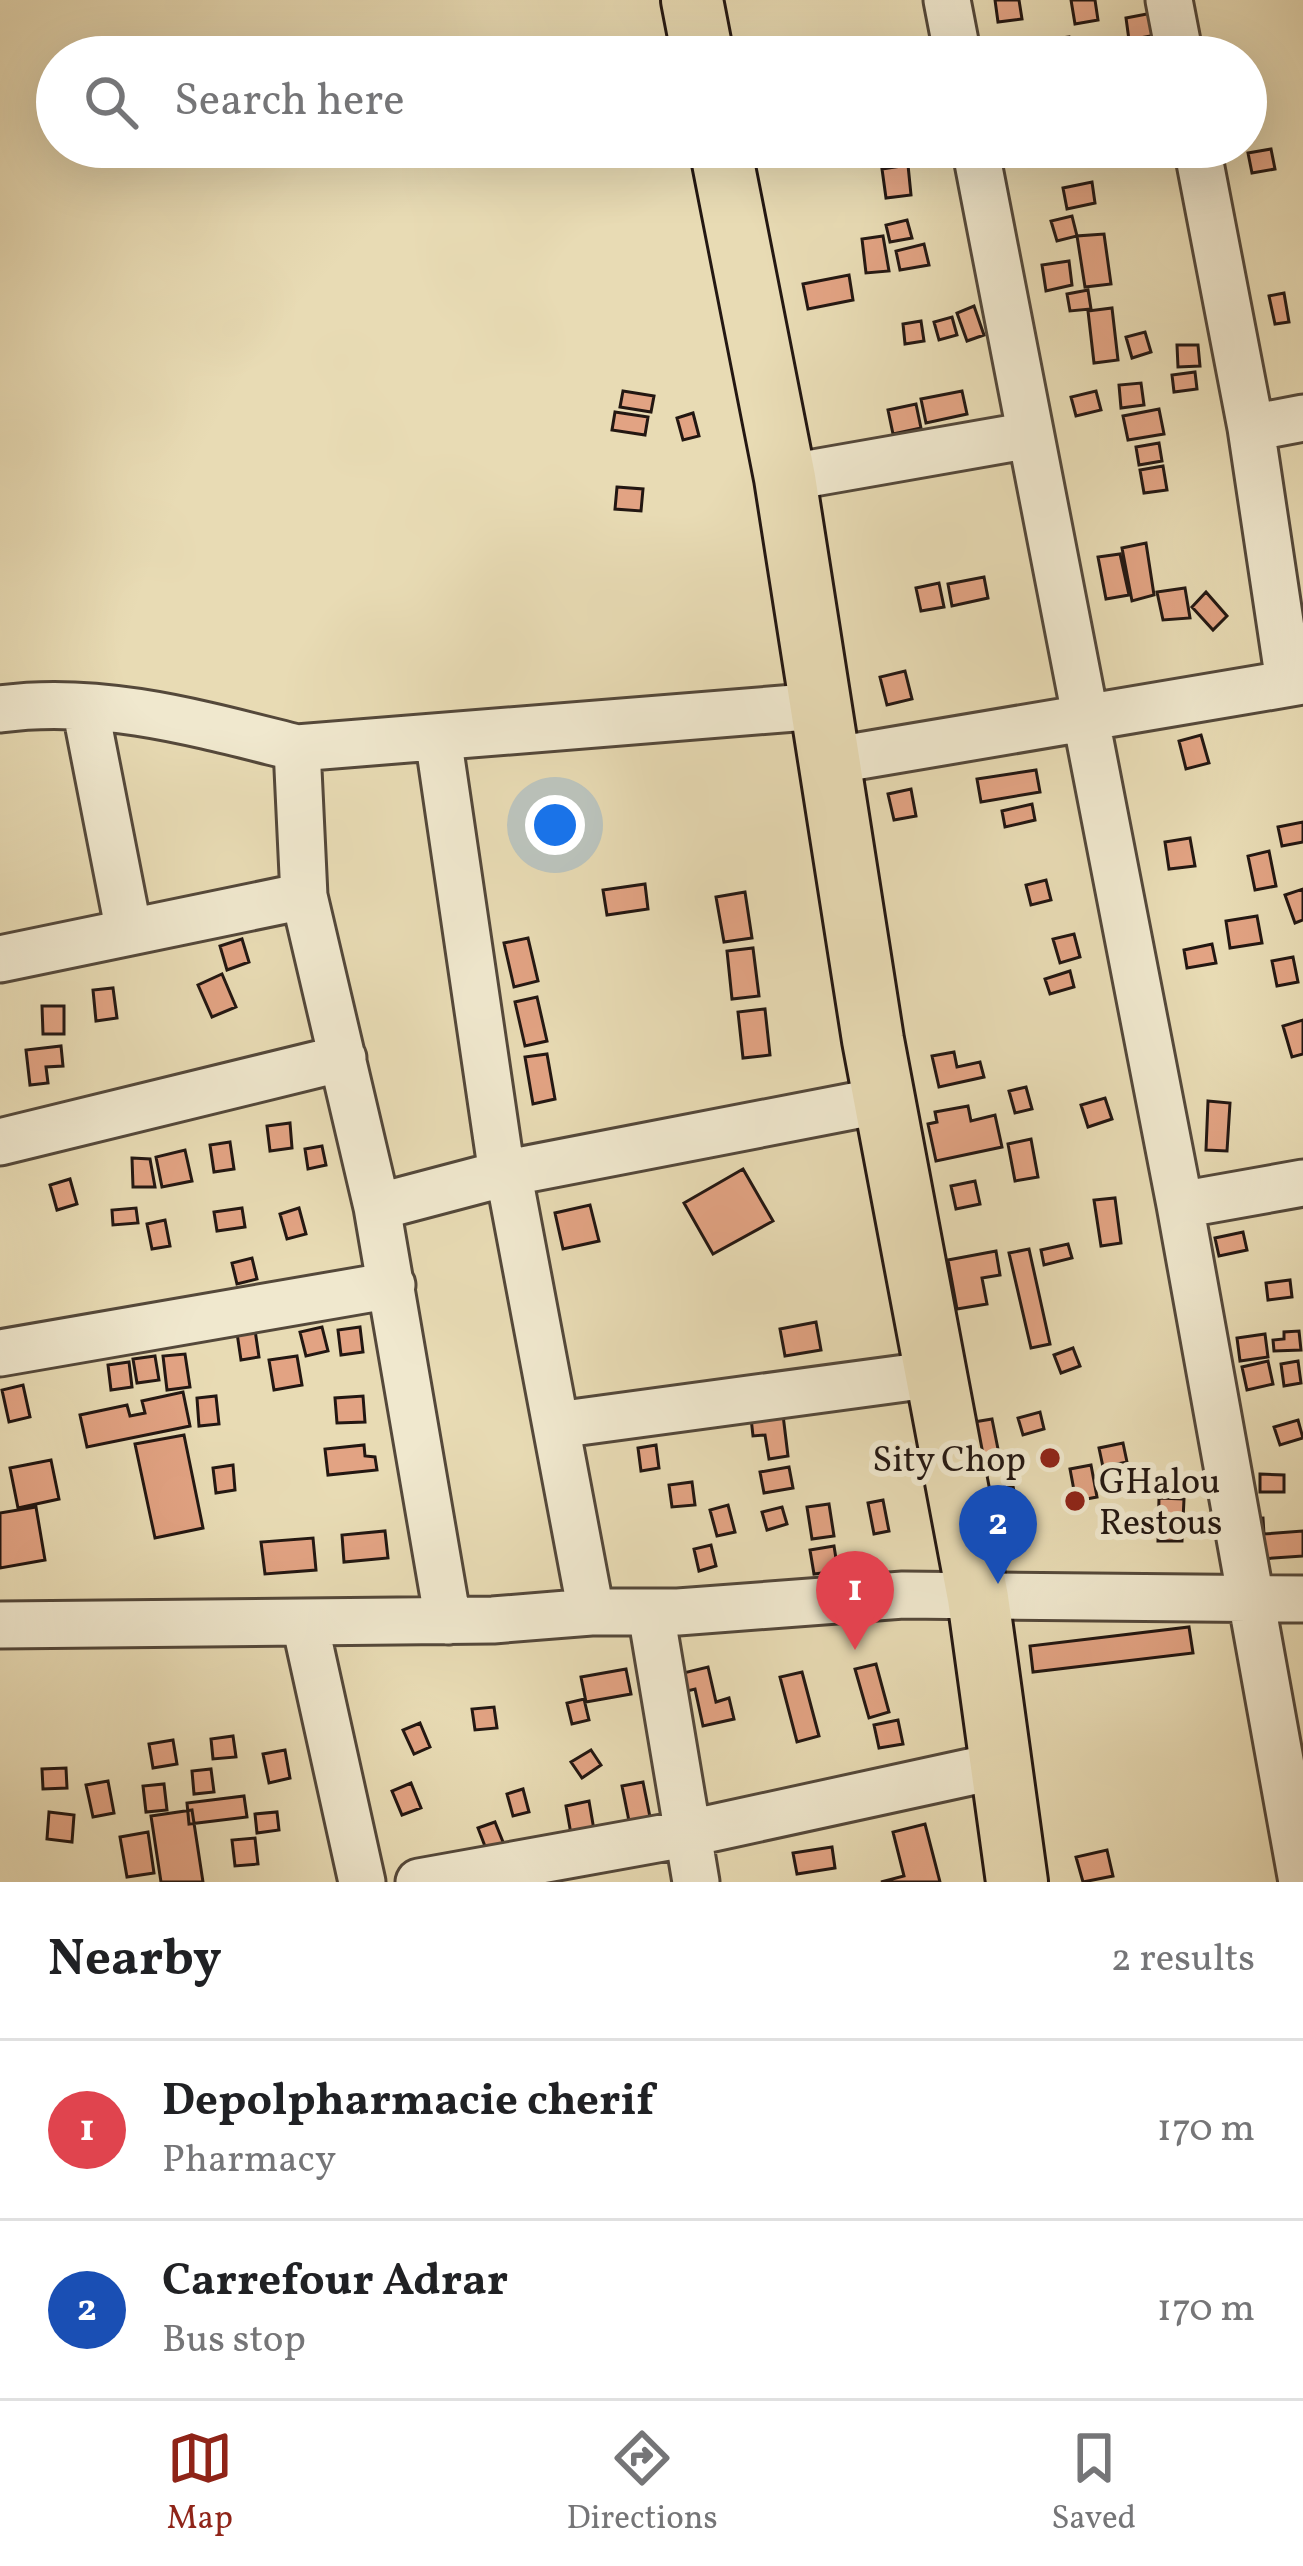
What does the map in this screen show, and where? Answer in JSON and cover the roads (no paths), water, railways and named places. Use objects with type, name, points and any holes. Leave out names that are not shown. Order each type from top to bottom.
[{"type":"main road","points":[[692,0],[699,36]]},
{"type":"main road","points":[[724,168],[785,478],[884,1100],[978,1598],[1017,1882]]},
{"type":"street","points":[[947,0],[954,36]]},
{"type":"street","points":[[1169,0],[1176,36]]},
{"type":"street","points":[[979,168],[1252,1600],[1295,1798],[1302,1882]]},
{"type":"street","points":[[0,709],[43,703],[176,717],[297,748],[438,737],[825,733],[1084,718],[1296,681],[1201,168]]},
{"type":"street","points":[[1251,428],[1303,418]]},
{"type":"street","points":[[785,478],[1030,435]]},
{"type":"street","points":[[85,707],[129,932]]},
{"type":"street","points":[[438,737],[502,1174],[511,1187],[591,1612]]},
{"type":"street","points":[[297,748],[304,896],[377,1207],[448,1621]]},
{"type":"street","points":[[0,959],[304,896]]},
{"type":"street","points":[[0,1142],[344,1058]]},
{"type":"street","points":[[377,1207],[502,1174],[884,1100]]},
{"type":"street","points":[[1180,1205],[1303,1184]]},
{"type":"street","points":[[0,1353],[392,1285]]},
{"type":"street","points":[[557,1425],[935,1374]]},
{"type":"street","points":[[0,1625],[448,1621],[903,1595],[1303,1599]]},
{"type":"street","points":[[651,1612],[696,1882]]},
{"type":"street","points":[[305,1624],[362,1882]]},
{"type":"street","points":[[419,1882],[690,1833],[1002,1765]]},
{"type":"place","name":"Sity Chop","points":[[1050,1458]]},
{"type":"place","name":"GHalou Restous","points":[[1075,1501]]},
{"type":"place","name":"Carrefour Adrar","points":[[998,1584]]},
{"type":"place","name":"Depolpharmacie cherif","points":[[855,1650]]}]
